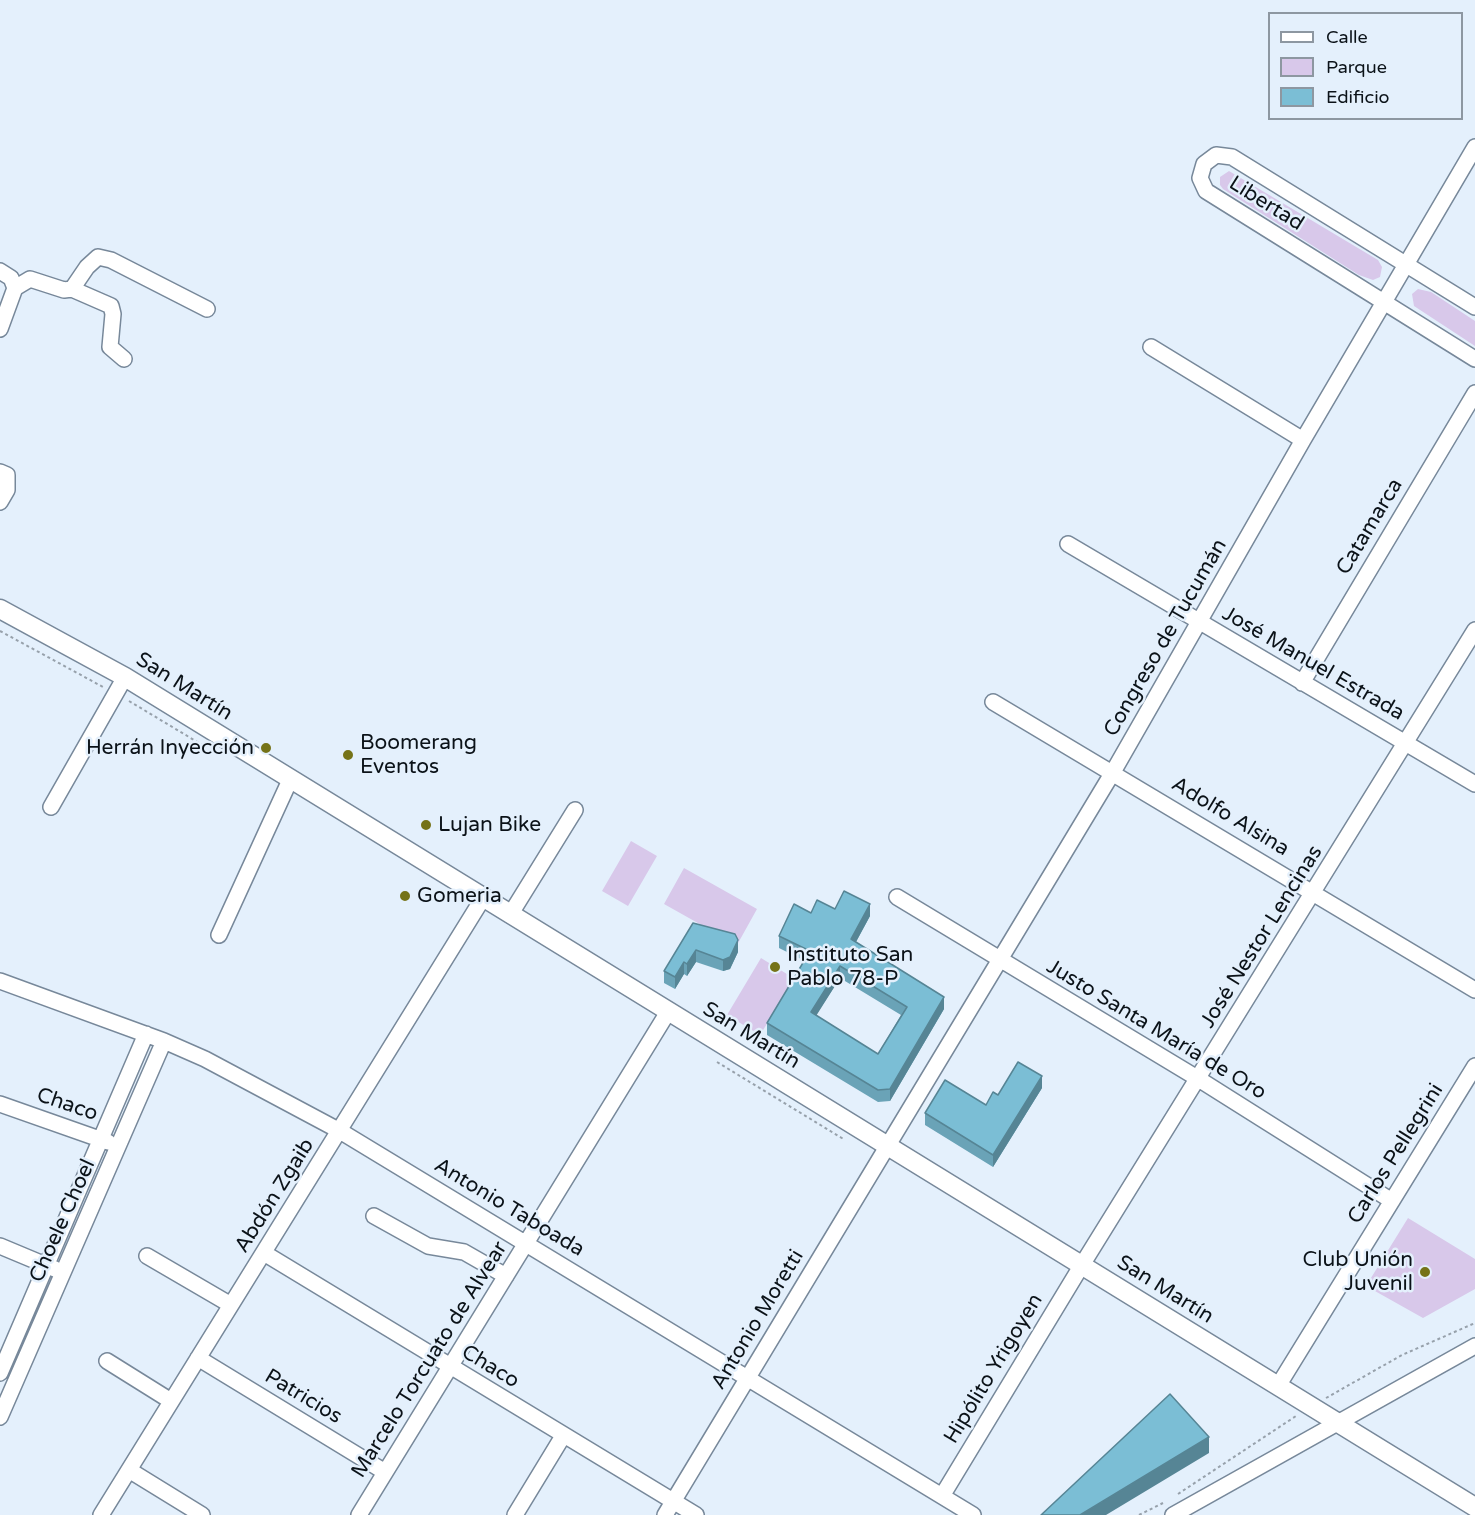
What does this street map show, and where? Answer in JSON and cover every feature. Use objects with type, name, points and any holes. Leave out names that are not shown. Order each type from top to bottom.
[{"type":"main road","name":"San Martín","points":[[0,609],[125,677],[1475,1507]]},
{"type":"street","name":"Congreso de Tucumán","points":[[888,1146],[1113,772],[1303,440],[1475,147]]},
{"type":"street","name":"Libertad","points":[[1475,307],[1232,157],[1216,155],[1204,164],[1200,178],[1206,191],[1475,359]]},
{"type":"street","points":[[72,289],[87,267],[98,257],[111,260],[207,309]]},
{"type":"street","points":[[0,271],[11,278],[15,288]]},
{"type":"street","points":[[0,329],[15,288],[30,279],[64,290],[72,289],[111,306],[113,314],[110,347],[124,359]]},
{"type":"street","points":[[1151,347],[1303,440]]},
{"type":"street","name":"Catamarca","points":[[1302,683],[1475,393]]},
{"type":"street","points":[[0,472],[7,475],[9,483],[0,502]]},
{"type":"street","name":"José Manuel Estrada","points":[[1068,544],[1475,784]]},
{"type":"street","name":"José Nestor Lencinas","points":[[1083,1265],[1197,1078],[1315,893],[1473,637]]},
{"type":"street","points":[[51,807],[125,677]]},
{"type":"street","name":"Adolfo Alsina","points":[[993,702],[1475,990]]},
{"type":"street","points":[[219,935],[290,780]]},
{"type":"street","points":[[510,915],[575,810]]},
{"type":"street","name":"Justo Santa María de Oro","points":[[897,897],[1197,1078],[1392,1201]]},
{"type":"street","name":"Abdón Zgaib","points":[[101,1515],[483,898]]},
{"type":"street","name":"Antonio Taboada","points":[[0,981],[146,1034],[205,1059],[340,1131],[973,1515]]},
{"type":"street","name":"Marcelo Torcuato de Alvear","points":[[359,1515],[668,1012]]},
{"type":"street","name":"Choele Choel","points":[[2,1365],[146,1034]]},
{"type":"street","name":"Choele Choel","points":[[0,1417],[164,1041]]},
{"type":"street","name":"Carlos Pellegrini","points":[[1278,1386],[1475,1066]]},
{"type":"street","name":"Chaco","points":[[0,1104],[119,1146]]},
{"type":"street","name":"Antonio Moretti","points":[[665,1515],[888,1146]]},
{"type":"street","points":[[374,1216],[428,1246],[464,1252],[506,1276]]},
{"type":"street","points":[[0,1246],[64,1272]]},
{"type":"street","name":"Chaco","points":[[264,1253],[696,1515]]},
{"type":"street","points":[[147,1256],[231,1305]]},
{"type":"street","name":"Hipólito Yrigoyen","points":[[942,1496],[1083,1265]]},
{"type":"street","points":[[1173,1515],[1475,1346]]},
{"type":"street","name":"Patricios","points":[[198,1358],[385,1472]]},
{"type":"street","points":[[107,1361],[171,1401]]},
{"type":"street","points":[[2,1365],[22,1369]]},
{"type":"street","points":[[515,1515],[563,1436]]},
{"type":"street","points":[[129,1470],[202,1515]]},
{"type":"green space","points":[[1229,171],[1378,260],[1382,267],[1380,277],[1373,280],[1359,275],[1223,189],[1220,185],[1220,177]]},
{"type":"green space","points":[[1418,289],[1431,292],[1475,321],[1475,346],[1414,306],[1412,294]]},
{"type":"green space","points":[[631,841],[657,856],[628,906],[602,891]]},
{"type":"green space","points":[[684,868],[757,909],[737,945],[664,904]]},
{"type":"green space","points":[[761,958],[795,979],[760,1035],[727,1015]]},
{"type":"green space","name":"Club Unión Juvenil","points":[[1408,1218],[1475,1259],[1475,1289],[1423,1318],[1366,1286]]},
{"type":"building","points":[[844,891],[870,904],[851,939],[944,997],[890,1089],[878,1090],[767,1023],[810,951],[779,936],[794,904],[811,913],[817,900],[835,909]],"holes":[[[840,966],[907,1007],[878,1054],[811,1012]]]},
{"type":"building","points":[[693,923],[735,934],[738,940],[730,957],[723,960],[696,950],[687,964],[684,962],[675,977],[664,971]]},
{"type":"building","points":[[1018,1062],[1042,1076],[993,1155],[925,1113],[945,1080],[986,1105],[993,1092],[998,1095]]},
{"type":"building","points":[[1170,1394],[1209,1437],[1080,1515],[1041,1515]]},
{"type":"place","name":"Herrán Inyección","points":[[266,748]]},
{"type":"place","name":"Boomerang Eventos","points":[[348,755]]},
{"type":"place","name":"Lujan Bike","points":[[426,825]]},
{"type":"place","name":"Gomeria","points":[[405,896]]},
{"type":"place","name":"Instituto San Pablo 78-P","points":[[775,967]]},
{"type":"place","name":"Club Unión Juvenil","points":[[1425,1272]]}]
